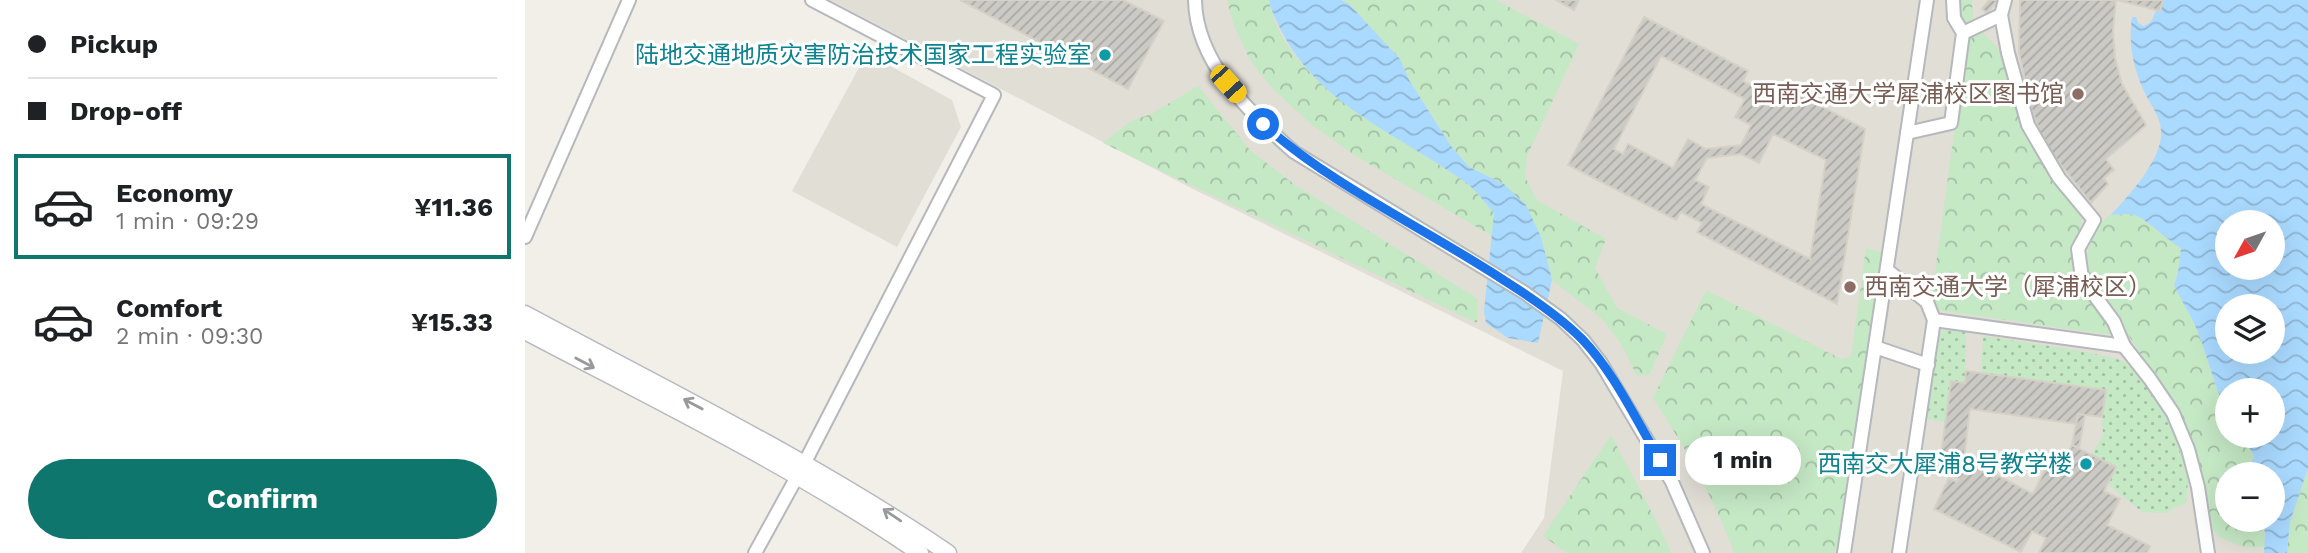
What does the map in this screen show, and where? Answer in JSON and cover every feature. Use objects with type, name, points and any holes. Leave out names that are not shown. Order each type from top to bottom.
[{"type":"street","points":[[525,237],[629,0]]},
{"type":"street","points":[[755,553],[994,95],[812,0]]},
{"type":"street","points":[[1195,0],[1201,35],[1228,84],[1263,124],[1294,152],[1484,267],[1561,319],[1583,340],[1635,416],[1672,482],[1703,553]]},
{"type":"street","points":[[1845,553],[1927,0]]},
{"type":"street","points":[[1907,133],[1951,123],[1963,33],[1954,18],[1953,0]]},
{"type":"street","points":[[2005,0],[2001,15],[2028,125],[2059,178],[2094,220],[2078,249],[2082,278],[2114,322],[2124,346],[2173,413],[2188,450],[2198,488],[2208,553]]},
{"type":"street","points":[[1963,33],[2001,15]]},
{"type":"street","points":[[1887,270],[1927,302],[1934,320],[1899,553]]},
{"type":"street","points":[[525,314],[800,471],[845,505],[920,553]]},
{"type":"street","points":[[1934,320],[2124,346]]},
{"type":"street","points":[[525,331],[800,471],[884,510],[948,553]]},
{"type":"street","points":[[1875,347],[1927,365]]},
{"type":"shaded area","name":"西南交通大学（犀浦校区）","points":[[830,0],[2308,0],[2308,553],[1521,553],[1544,518],[1563,371],[1193,189]]},
{"type":"shaded area","points":[[867,53],[952,100],[961,127],[897,247],[792,191]]},
{"type":"green space","points":[[1227,0],[1269,0],[1279,31],[1297,59],[1351,107],[1469,185],[1494,213],[1492,236],[1354,155],[1311,124],[1273,89],[1251,62],[1234,26]]},
{"type":"green space","points":[[1341,0],[1496,0],[1579,44],[1527,156],[1525,177],[1537,200],[1606,239],[1595,268],[1617,308],[1667,334],[1650,374],[1637,376],[1621,344],[1602,319],[1552,280],[1541,237],[1504,184],[1469,167],[1451,146],[1409,80],[1400,59],[1350,5]]},
{"type":"green space","points":[[1957,0],[1972,0],[1973,22],[2004,58],[2019,114],[2035,151],[2045,168],[2079,210],[2082,220],[2072,255],[2073,272],[2080,289],[2103,318],[2111,335],[1930,309],[1968,29],[1957,9]]},
{"type":"green space","points":[[1198,86],[1250,150],[1295,185],[1478,299],[1477,323],[1103,143],[1131,121],[1151,114]]},
{"type":"green space","points":[[2129,214],[2139,217],[2181,248],[2174,285],[2195,325],[2215,384],[2215,448],[2250,448],[2254,456],[2252,462],[2215,462],[2215,532],[2264,532],[2266,547],[2244,547],[2219,537],[2210,527],[2204,493],[2150,371],[2117,316],[2091,282],[2086,260],[2089,247],[2094,233],[2106,217]]},
{"type":"green space","points":[[1866,248],[1885,253],[1838,553],[1734,553],[1698,473],[1653,398],[1706,290],[1841,359],[1851,356]]},
{"type":"green space","points":[[1946,330],[1966,332],[1965,383],[1951,382],[1945,422],[1927,419],[1938,334]]},
{"type":"green space","points":[[1983,336],[2082,351],[2121,360],[2135,370],[2156,397],[2175,433],[2188,481],[2186,503],[2165,513],[2142,512],[2108,484],[2116,467],[2092,455],[2103,435],[2105,390],[1981,373]]},
{"type":"green space","points":[[1611,435],[1671,553],[1567,553],[1543,536]]},
{"type":"green space","points":[[2308,468],[2308,553],[2287,553],[2290,522]]},
{"type":"water","points":[[1269,0],[1341,0],[1350,5],[1400,59],[1409,80],[1451,146],[1469,167],[1504,184],[1526,205],[1541,237],[1552,280],[1538,343],[1508,338],[1486,323],[1484,311],[1494,213],[1469,185],[1364,118],[1317,80],[1297,57],[1272,12]]},
{"type":"water","points":[[2163,0],[2308,0],[2308,468],[2290,522],[2287,553],[2264,553],[2265,532],[2285,532],[2285,462],[2252,462],[2254,456],[2250,448],[2285,448],[2285,378],[2215,378],[2215,382],[2195,325],[2174,285],[2181,248],[2139,217],[2129,214],[2111,215],[2142,179],[2159,147],[2160,124],[2137,73],[2131,36],[2132,17],[2136,17],[2138,23],[2143,26],[2150,22],[2156,10],[2160,11]]},
{"type":"building","name":"陆地交通地质灾害防治技术国家工程实验室","points":[[960,0],[1123,0],[1164,21],[1128,89]]},
{"type":"building","points":[[1556,0],[1579,0],[1574,10]]},
{"type":"building","name":"西南交通大学犀浦校区图书馆","points":[[1989,0],[1998,0],[1987,13],[1982,9]]},
{"type":"building","name":"西南交通大学犀浦校区图书馆","points":[[2020,0],[2116,0],[2113,31],[2115,58],[2122,84],[2146,125],[2106,159],[2114,170],[2104,178],[2108,184],[2091,203],[2054,156],[2040,132],[2031,108],[2019,53]]},
{"type":"building","points":[[2117,0],[2163,0],[2160,11]]},
{"type":"building","points":[[1644,17],[1748,71],[1743,81],[1767,93],[1773,81],[1865,129],[1837,304],[1697,232],[1702,223],[1681,212],[1676,220],[1568,165]],"holes":[[[1661,56],[1745,99],[1735,117],[1751,125],[1741,145],[1706,149],[1688,139],[1673,168],[1628,144],[1623,154],[1614,149]],[[1773,134],[1826,160],[1810,259],[1701,204],[1709,187],[1695,180],[1707,158],[1741,154],[1759,163]]]},
{"type":"building","name":"西南交大犀浦8号教学楼","points":[[1966,371],[2106,390],[2102,417],[2078,414],[2077,424],[1970,409],[1964,458],[2033,494],[2049,461],[2061,467],[2072,445],[2116,467],[2104,491],[2120,499],[2107,525],[2150,546],[2147,553],[2039,553],[2046,538],[2032,531],[2021,552],[1934,509],[1949,478],[1957,482],[1959,479],[1939,469],[1951,381],[1965,383]]},
{"type":"building","points":[[2078,414],[2085,415],[2079,448],[2072,445]]},
{"type":"place","name":"陆地交通地质灾害防治技术国家工程实验室","points":[[1105,55]]},
{"type":"place","name":"西南交通大学犀浦校区图书馆","points":[[2078,94]]},
{"type":"place","name":"西南交通大学（犀浦校区）","points":[[1850,287]]},
{"type":"place","name":"西南交大犀浦8号教学楼","points":[[2086,464]]},
{"type":"route","points":[[1263,124],[1294,152],[1484,267],[1561,319],[1583,340],[1601,363],[1660,460]]}]
